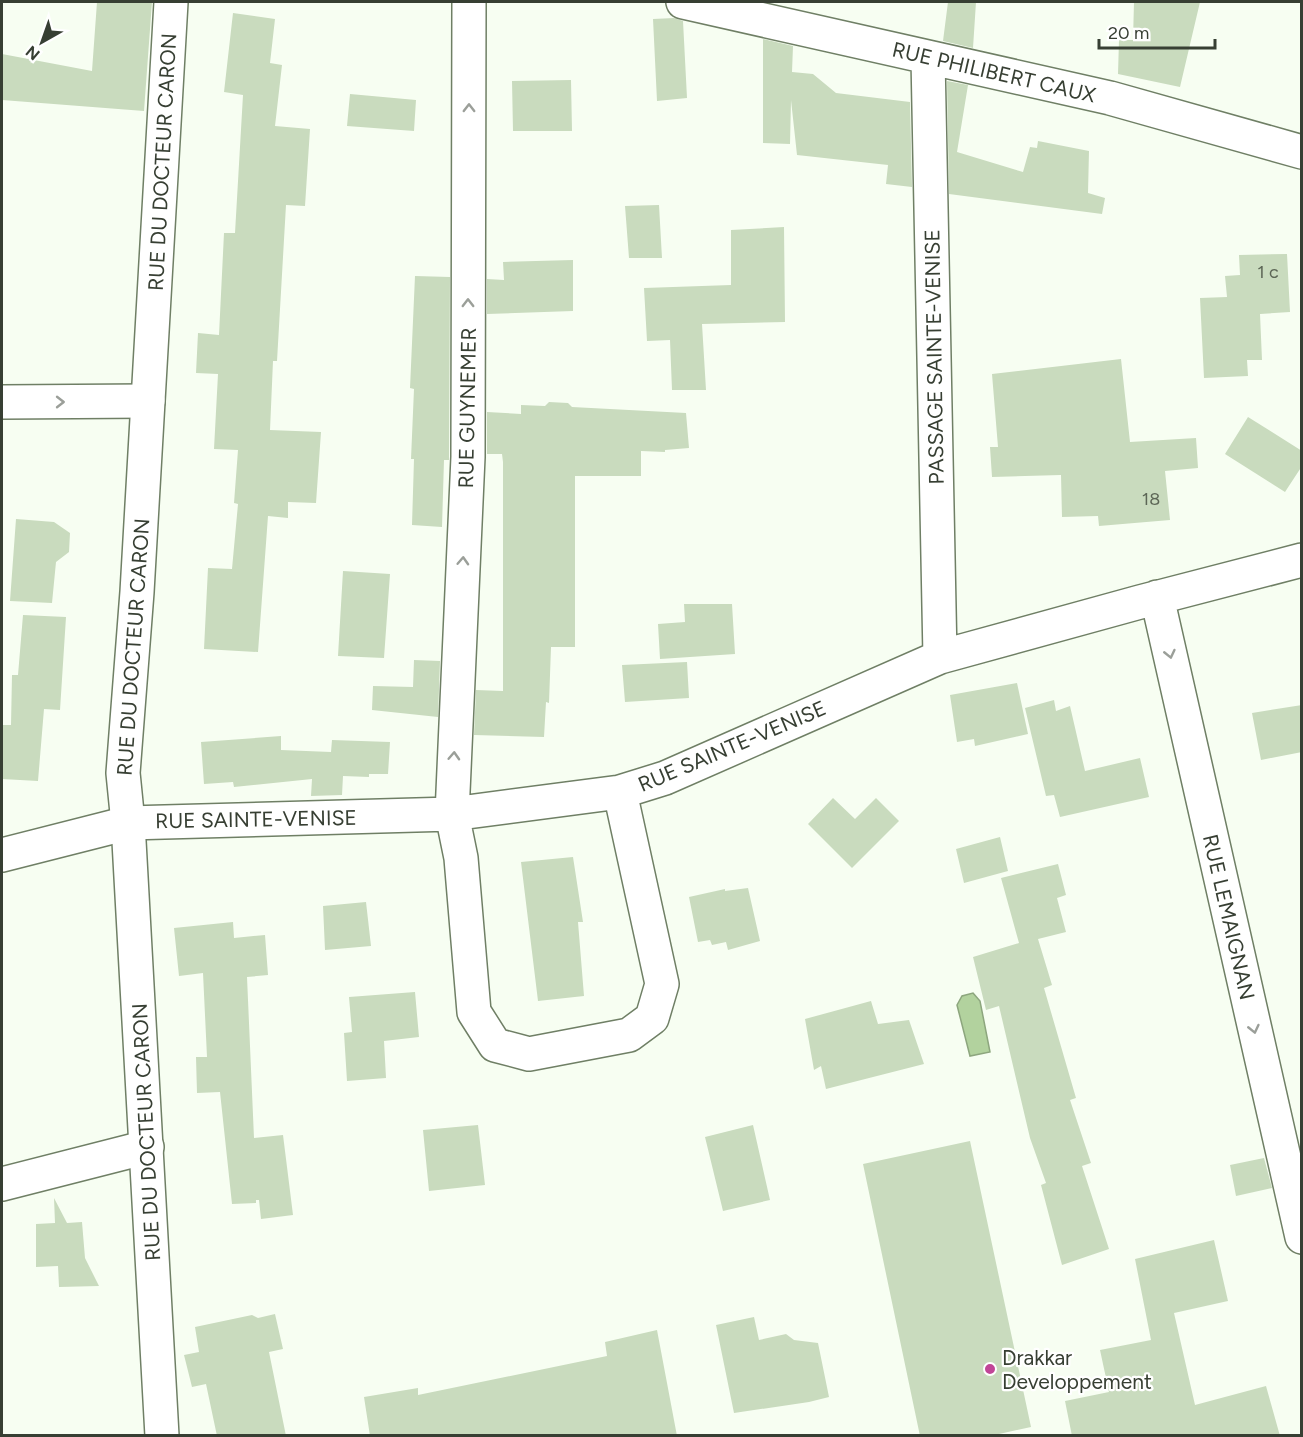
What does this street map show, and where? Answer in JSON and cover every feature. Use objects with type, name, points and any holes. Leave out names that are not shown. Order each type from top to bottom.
[{"type":"street","name":"RUE DU DOCTEUR CARON","points":[[162,1436],[128,823],[123,773],[137,592],[171,2]]},
{"type":"street","name":"RUE GUYNEMER","points":[[469,2],[468,457],[452,814],[461,858],[474,1012],[495,1045],[529,1054],[629,1035],[652,1018],[662,984],[621,792]]},
{"type":"street","name":"RUE PHILIBERT CAUX","points":[[683,2],[1110,98],[1302,152]]},
{"type":"street","name":"PASSAGE SAINTE-VENISE","points":[[928,58],[940,657]]},
{"type":"street","points":[[2,402],[148,401]]},
{"type":"street","name":"RUE SAINTE-VENISE","points":[[2,855],[128,823],[452,814],[621,792],[665,778],[940,657],[1302,560]]},
{"type":"street","name":"RUE LEMAIGNAN","points":[[1157,597],[1302,1237]]},
{"type":"street","points":[[2,1184],[147,1147]]},
{"type":"shaded area","points":[[973,993],[980,1001],[990,1052],[970,1056],[957,1005],[962,996]]},
{"type":"building","points":[[97,2],[152,2],[144,111],[2,100],[2,54],[92,71]]},
{"type":"building","points":[[948,2],[976,2],[973,48],[943,41]]},
{"type":"building","points":[[1134,2],[1200,2],[1180,87],[1118,74],[1119,40],[1133,40]]},
{"type":"building","points":[[233,13],[275,19],[270,63],[282,65],[275,126],[310,129],[305,206],[286,205],[277,361],[273,361],[270,430],[321,432],[316,503],[288,502],[288,518],[268,516],[258,652],[204,649],[208,568],[232,569],[238,504],[234,503],[238,450],[214,449],[218,374],[196,373],[198,333],[219,335],[224,233],[235,233],[243,95],[224,92]]},
{"type":"building","points":[[674,18],[683,21],[687,98],[657,101],[653,19]]},
{"type":"building","points":[[763,39],[793,46],[792,72],[813,74],[836,93],[910,102],[912,187],[886,184],[888,165],[797,155],[791,100],[790,144],[763,143]]},
{"type":"building","points":[[571,80],[572,131],[513,131],[512,81]]},
{"type":"building","points":[[947,81],[968,85],[957,152],[1023,172],[1030,147],[1037,148],[1038,141],[1089,151],[1088,193],[1105,198],[1102,214],[949,194]]},
{"type":"building","points":[[350,94],[416,100],[414,131],[347,126]]},
{"type":"building","points":[[659,205],[662,258],[629,258],[625,206]]},
{"type":"building","points":[[784,227],[785,322],[702,324],[706,390],[672,390],[670,340],[647,341],[644,288],[731,285],[731,230]]},
{"type":"building","points":[[1287,254],[1290,312],[1260,314],[1262,360],[1247,360],[1248,376],[1204,378],[1200,298],[1227,297],[1225,276],[1240,275],[1239,255]]},
{"type":"building","points":[[573,260],[573,311],[487,314],[487,279],[504,280],[503,262]]},
{"type":"building","points":[[415,276],[450,277],[449,460],[444,460],[442,527],[412,525],[414,459],[411,459],[414,389],[410,388]]},
{"type":"building","points":[[1121,359],[1130,442],[1196,438],[1198,468],[1165,471],[1170,520],[1099,526],[1098,516],[1062,517],[1061,475],[992,477],[990,447],[998,447],[992,374]]},
{"type":"building","points":[[549,402],[568,403],[572,407],[686,413],[689,448],[665,450],[665,452],[641,451],[641,476],[575,476],[575,647],[551,647],[549,703],[546,702],[544,737],[474,735],[476,690],[503,691],[503,462],[502,454],[487,454],[487,412],[521,414],[521,405],[545,406]]},
{"type":"building","points":[[1248,417],[1302,451],[1302,466],[1285,492],[1225,454]]},
{"type":"building","points":[[16,519],[54,522],[70,533],[69,552],[56,562],[52,603],[10,601]]},
{"type":"building","points":[[343,571],[390,574],[384,658],[338,656]]},
{"type":"building","points":[[684,604],[732,604],[735,654],[660,659],[658,624],[685,622]]},
{"type":"building","points":[[23,615],[66,617],[60,710],[44,709],[38,781],[2,779],[2,725],[11,725],[12,675],[18,675]]},
{"type":"building","points":[[414,660],[440,661],[438,717],[372,710],[373,686],[413,687]]},
{"type":"building","points":[[687,662],[689,698],[625,702],[622,665]]},
{"type":"building","points":[[1017,683],[1028,734],[975,746],[974,739],[957,742],[950,695]]},
{"type":"building","points":[[1054,700],[1056,711],[1070,706],[1085,771],[1140,758],[1149,797],[1060,817],[1054,795],[1046,796],[1025,708]]},
{"type":"building","points":[[1302,705],[1302,752],[1261,760],[1252,713]]},
{"type":"building","points":[[281,736],[281,750],[331,752],[332,740],[390,742],[388,774],[369,774],[369,777],[343,776],[342,795],[311,796],[312,779],[234,787],[233,782],[204,784],[201,742]]},
{"type":"building","points":[[833,798],[855,819],[876,798],[899,821],[852,868],[808,824]]},
{"type":"building","points":[[1000,837],[1008,871],[964,883],[956,849]]},
{"type":"building","points":[[573,857],[583,922],[578,922],[584,996],[538,1001],[521,862]]},
{"type":"building","points":[[1058,864],[1066,895],[1057,898],[1066,932],[1038,939],[1052,985],[1044,988],[1076,1098],[1070,1100],[1091,1163],[1082,1166],[1109,1249],[1062,1265],[1041,1185],[1046,1183],[1030,1138],[999,1006],[986,1010],[973,957],[1019,943],[1001,878]]},
{"type":"building","points":[[748,888],[760,941],[728,950],[726,942],[712,945],[710,940],[698,942],[689,897],[725,889],[725,891]]},
{"type":"building","points":[[366,902],[371,946],[325,950],[323,906]]},
{"type":"building","points":[[233,922],[234,938],[265,935],[268,975],[247,977],[254,1138],[283,1135],[293,1215],[261,1219],[259,1200],[256,1200],[256,1203],[232,1204],[220,1092],[197,1093],[196,1057],[207,1057],[203,973],[179,976],[174,928]]},
{"type":"building","points":[[415,992],[419,1037],[384,1041],[386,1078],[347,1081],[344,1033],[352,1032],[349,997]]},
{"type":"building","points":[[871,1001],[878,1024],[909,1020],[924,1064],[826,1089],[821,1066],[814,1070],[805,1019]]},
{"type":"building","points":[[478,1125],[485,1185],[429,1191],[423,1130]]},
{"type":"building","points":[[753,1125],[770,1200],[723,1211],[705,1137]]},
{"type":"building","points":[[970,1141],[1031,1427],[990,1436],[920,1436],[863,1164]]},
{"type":"building","points":[[1264,1158],[1272,1188],[1236,1196],[1230,1165]]},
{"type":"building","points":[[54,1198],[67,1223],[82,1222],[85,1258],[99,1286],[59,1287],[58,1266],[36,1267],[36,1224],[55,1223]]},
{"type":"building","points":[[1214,1240],[1228,1301],[1174,1313],[1195,1405],[1266,1386],[1280,1436],[1072,1436],[1065,1401],[1109,1392],[1100,1350],[1151,1340],[1135,1259]]},
{"type":"building","points":[[275,1314],[283,1349],[269,1352],[286,1436],[217,1436],[206,1384],[192,1387],[184,1355],[199,1352],[195,1327],[252,1315],[258,1318]]},
{"type":"building","points":[[754,1317],[759,1340],[786,1334],[794,1340],[818,1343],[829,1397],[734,1413],[716,1325]]},
{"type":"building","points":[[657,1330],[677,1436],[370,1436],[364,1397],[418,1388],[418,1395],[607,1356],[605,1342]]},
{"type":"place","name":"Drakkar Developpement","points":[[990,1369]]}]
